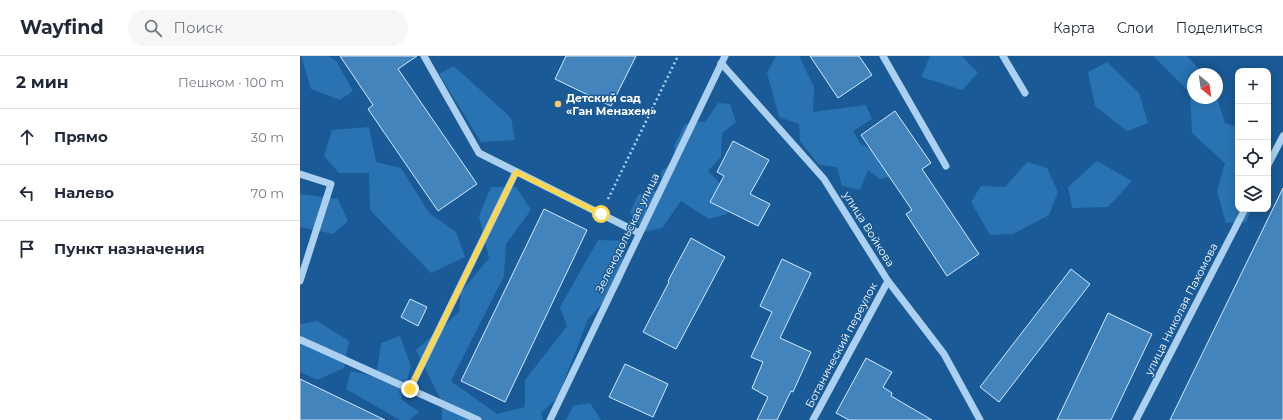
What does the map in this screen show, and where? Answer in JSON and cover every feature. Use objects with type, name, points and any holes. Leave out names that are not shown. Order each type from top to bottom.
[{"type":"street","points":[[424,56],[479,153],[639,233]]},
{"type":"street","points":[[883,56],[946,166]]},
{"type":"street","points":[[1003,56],[1025,93]]},
{"type":"street","name":"Зеленодольская улица","points":[[550,420],[723,59]]},
{"type":"street","name":"улица Войкова","points":[[723,59],[824,179],[888,281],[944,354],[980,420]]},
{"type":"street","points":[[1271,159],[1283,136]]},
{"type":"street","points":[[410,389],[516,172]]},
{"type":"street","points":[[300,174],[331,184],[300,281]]},
{"type":"street","name":"улица Николая Пахомова","points":[[1136,420],[1243,212]]},
{"type":"street","name":"Ботанический переулок","points":[[813,420],[888,281]]},
{"type":"street","points":[[300,339],[478,420]]},
{"type":"path","points":[[601,214],[678,56]]},
{"type":"shaded area","points":[[301,56],[329,56],[337,62],[353,91],[340,100],[311,89]]},
{"type":"shaded area","points":[[776,56],[799,56],[814,87],[813,112],[866,105],[872,119],[853,131],[861,144],[890,158],[893,176],[880,179],[868,170],[860,190],[842,186],[837,167],[819,165],[800,141],[799,124],[779,117],[767,73]]},
{"type":"shaded area","points":[[930,56],[962,56],[978,73],[962,90],[921,77]]},
{"type":"shaded area","points":[[1153,56],[1187,56],[1198,68],[1187,68],[1187,90]]},
{"type":"shaded area","points":[[1107,62],[1139,93],[1148,123],[1127,131],[1095,106],[1088,72]]},
{"type":"shaded area","points":[[454,66],[511,118],[515,140],[481,142],[439,74]]},
{"type":"shaded area","points":[[718,103],[730,104],[736,122],[722,133],[721,157],[708,171],[732,196],[727,214],[709,219],[681,201],[662,228],[643,232],[630,213],[638,195],[663,189],[661,171],[676,161],[674,146],[685,124],[706,121]]},
{"type":"shaded area","points":[[1191,104],[1219,104],[1225,123],[1235,126],[1235,212],[1251,212],[1246,222],[1226,223],[1217,191],[1225,163],[1192,133]]},
{"type":"shaded area","points":[[369,127],[376,162],[401,168],[429,213],[456,232],[465,257],[431,273],[370,210],[369,173],[339,173],[324,156],[332,130]]},
{"type":"shaded area","points":[[1097,161],[1132,181],[1108,207],[1072,208],[1068,187]]},
{"type":"shaded area","points":[[1027,162],[1047,168],[1058,192],[1049,215],[1013,234],[990,235],[971,202],[981,186],[1005,187]]},
{"type":"shaded area","points":[[491,187],[516,187],[531,210],[506,244],[504,276],[451,381],[497,414],[525,407],[525,380],[567,326],[560,307],[598,240],[625,241],[621,283],[588,319],[558,397],[541,413],[543,420],[442,420],[442,402],[416,350],[459,312],[461,292],[489,258],[479,216]]},
{"type":"shaded area","points":[[300,194],[338,199],[348,221],[333,234],[300,227]]},
{"type":"shaded area","points":[[317,321],[349,341],[344,368],[317,380],[300,372],[300,324]]},
{"type":"shaded area","points":[[400,336],[411,366],[401,399],[419,412],[409,420],[400,420],[346,389],[351,371],[376,377],[381,343]]},
{"type":"shaded area","points":[[590,403],[601,420],[566,420],[573,406]]},
{"type":"building","points":[[340,56],[417,56],[398,69],[477,184],[438,211],[368,109],[373,105]]},
{"type":"building","points":[[566,56],[636,56],[611,106],[555,79]]},
{"type":"building","points":[[810,56],[859,56],[872,75],[838,98]]},
{"type":"building","points":[[895,111],[931,163],[922,169],[979,254],[947,276],[906,214],[912,210],[861,135]]},
{"type":"building","points":[[733,141],[769,160],[750,194],[770,204],[758,226],[710,202],[724,176],[717,172]]},
{"type":"building","points":[[1283,188],[1283,420],[1170,420]]},
{"type":"building","points":[[544,209],[587,230],[505,402],[461,381]]},
{"type":"building","points":[[691,238],[725,257],[676,349],[643,332]]},
{"type":"building","points":[[782,259],[811,273],[780,338],[811,352],[793,392],[791,391],[777,420],[757,420],[768,397],[752,388],[763,362],[751,357],[772,312],[760,306]]},
{"type":"building","points":[[1071,269],[1090,284],[999,402],[980,387]]},
{"type":"building","points":[[410,299],[427,307],[418,326],[401,317]]},
{"type":"building","points":[[1108,313],[1152,334],[1111,420],[1057,420]]},
{"type":"building","points":[[866,358],[892,372],[883,387],[892,393],[891,396],[932,420],[849,420],[836,413]]},
{"type":"building","points":[[625,364],[668,384],[653,417],[609,397]]},
{"type":"building","points":[[300,379],[385,420],[300,420]]},
{"type":"place","name":"Детский сад «Ган Менахем»","points":[[558,104]]},
{"type":"route","points":[[410,389],[516,172],[601,214]]}]
